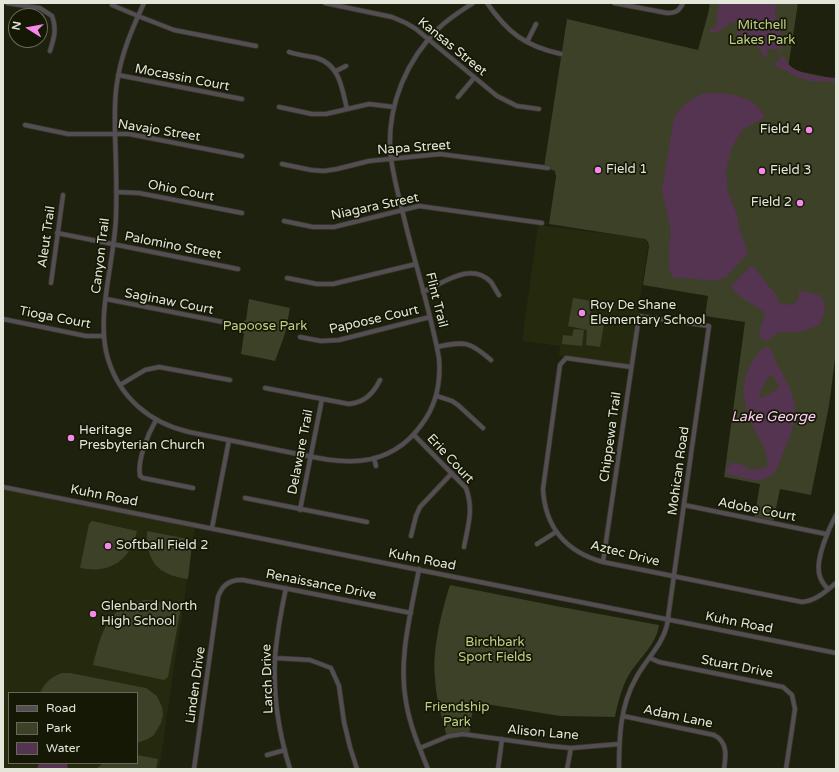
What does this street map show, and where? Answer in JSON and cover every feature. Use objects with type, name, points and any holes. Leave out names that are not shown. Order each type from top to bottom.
[{"type":"street","points":[[7,3],[40,8],[52,16],[56,28],[50,51]]},
{"type":"street","name":"Canyon Trail","points":[[144,3],[124,49],[118,76],[115,100],[116,192],[114,244],[106,299],[103,336],[108,358],[120,385],[137,405],[156,420],[180,430],[230,440]]},
{"type":"street","name":"Kansas Street","points":[[325,3],[392,16],[406,23],[504,101],[517,106],[539,109]]},
{"type":"street","name":"Flint Trail","points":[[230,440],[344,462],[354,462],[374,458],[394,450],[414,435],[426,418],[437,396],[440,370],[437,347],[430,317],[395,182],[391,158],[390,138],[394,108],[401,84],[417,54],[439,28],[451,17],[473,3]]},
{"type":"street","points":[[487,3],[501,23],[512,33],[546,51],[561,54]]},
{"type":"street","points":[[614,3],[667,13],[678,12],[683,3]]},
{"type":"street","points":[[112,5],[174,30],[256,46]]},
{"type":"street","points":[[527,42],[536,24]]},
{"type":"street","points":[[289,52],[317,58],[327,63],[336,72],[347,109]]},
{"type":"street","points":[[336,72],[346,66]]},
{"type":"street","name":"Mocassin Court","points":[[118,76],[242,99]]},
{"type":"street","points":[[458,97],[474,78]]},
{"type":"street","points":[[279,107],[312,114],[326,114],[369,104],[394,108]]},
{"type":"street","name":"Navajo Street","points":[[24,125],[68,134],[129,134],[242,156]]},
{"type":"street","name":"Napa Street","points":[[282,164],[324,171],[369,161],[448,154],[548,168]]},
{"type":"street","name":"Ohio Court","points":[[116,192],[140,193],[242,213]]},
{"type":"street","name":"Aleut Trail","points":[[50,283],[63,195]]},
{"type":"street","name":"Niagara Street","points":[[284,221],[313,227],[330,227],[420,206],[542,224]]},
{"type":"street","name":"Palomino Street","points":[[57,233],[238,269]]},
{"type":"street","points":[[287,278],[317,284],[333,284],[416,264]]},
{"type":"street","points":[[423,292],[456,276],[470,273],[481,275],[489,280],[499,295]]},
{"type":"street","name":"Saginaw Court","points":[[106,299],[228,323]]},
{"type":"street","name":"Mohican Road","points":[[619,769],[619,744],[622,716],[632,685],[663,638],[668,619],[709,326],[639,316]]},
{"type":"street","name":"Chippewa Trail","points":[[603,562],[639,316]]},
{"type":"street","name":"Papoose Court","points":[[300,337],[321,341],[339,340],[430,317]]},
{"type":"street","name":"Tioga Court","points":[[3,319],[86,336],[103,336]]},
{"type":"street","points":[[437,347],[466,343],[477,348],[491,360]]},
{"type":"street","name":"Aztec Drive","points":[[631,367],[566,358],[560,364],[543,489],[545,509],[556,532],[567,544],[579,553],[603,562],[802,602],[810,601],[836,583]]},
{"type":"street","points":[[120,385],[142,372],[151,368],[159,367],[230,380]]},
{"type":"street","points":[[265,388],[342,403],[357,402],[363,401],[372,394],[380,380]]},
{"type":"street","points":[[437,396],[452,401],[458,405],[483,428]]},
{"type":"street","name":"Delaware Trail","points":[[300,510],[322,399]]},
{"type":"street","points":[[156,420],[146,439],[138,477],[193,488]]},
{"type":"street","name":"Erie Court","points":[[414,435],[466,488],[470,499],[470,514],[464,547]]},
{"type":"street","points":[[212,528],[230,440]]},
{"type":"street","points":[[374,458],[376,466]]},
{"type":"street","points":[[411,536],[420,507],[452,473]]},
{"type":"street","name":"Kuhn Road","points":[[3,487],[836,653]]},
{"type":"street","points":[[245,498],[367,522]]},
{"type":"street","name":"Adobe Court","points":[[684,505],[826,534]]},
{"type":"street","points":[[828,589],[820,577],[818,568],[826,534],[836,515]]},
{"type":"street","points":[[537,544],[556,532]]},
{"type":"street","points":[[419,569],[404,658],[404,689],[409,716],[428,769]]},
{"type":"street","name":"Renaissance Drive","points":[[227,583],[240,580],[411,613]]},
{"type":"street","name":"Linden Drive","points":[[194,769],[218,597],[221,590],[227,583]]},
{"type":"street","name":"Larch Drive","points":[[286,588],[275,658],[277,700],[285,750],[290,769]]},
{"type":"street","points":[[275,658],[310,660],[331,668],[339,686],[344,722],[357,769]]},
{"type":"street","name":"Stuart Drive","points":[[650,658],[659,662],[778,686],[792,694],[794,710],[786,769]]},
{"type":"street","name":"Adam Lane","points":[[622,716],[710,733],[717,736],[723,743],[726,750],[724,769]]},
{"type":"street","name":"Alison Lane","points":[[420,748],[449,736],[463,734],[571,748],[619,744]]},
{"type":"street","points":[[498,769],[502,739]]},
{"type":"street","points":[[567,769],[571,748]]},
{"type":"street","points":[[267,755],[285,750]]},
{"type":"shaded area","name":"Roy De Shane Elementary School","points":[[538,225],[641,238],[647,242],[648,246],[630,365],[559,356],[560,346],[522,341]]},
{"type":"shaded area","name":"Glenbard North High School","points":[[3,489],[195,527],[159,769],[3,769]]},
{"type":"green space","name":"Mitchell Lakes Park","points":[[710,3],[798,3],[788,69],[836,79],[836,351],[829,406],[811,495],[780,489],[773,523],[754,519],[760,484],[724,477],[745,322],[705,316],[708,296],[643,285],[649,246],[645,239],[549,224],[556,177],[555,171],[544,167],[567,19],[698,50]]},
{"type":"green space","points":[[573,298],[592,301],[590,316],[605,318],[600,347],[586,345],[587,330],[568,326]]},
{"type":"green space","name":"Papoose Park","points":[[249,299],[290,308],[285,334],[275,361],[241,354],[244,334],[238,329],[238,324],[246,320]]},
{"type":"green space","points":[[574,329],[584,330],[582,346],[562,344],[563,335],[572,336]]},
{"type":"green space","name":"Softball Field 2","points":[[92,521],[137,531],[134,541],[124,557],[109,567],[101,569],[80,568],[89,524]]},
{"type":"green space","points":[[147,531],[188,539],[192,545],[188,579],[169,574],[156,565],[149,551]]},
{"type":"green space","name":"Birchbark Sport Fields","points":[[450,585],[659,625],[658,632],[648,650],[627,678],[617,706],[615,717],[560,716],[474,702],[469,735],[447,737],[438,701],[434,668],[438,632],[443,607]]},
{"type":"green space","points":[[146,600],[181,608],[168,677],[164,680],[93,665],[99,642],[108,622],[123,607],[133,602]]},
{"type":"green space","points":[[62,673],[70,673],[146,688],[157,696],[162,707],[163,715],[161,723],[154,735],[138,743],[138,692],[41,692],[49,680]]},
{"type":"green space","points":[[138,755],[158,759],[156,769],[96,769],[102,764],[138,764]]},
{"type":"water","points":[[719,3],[777,3],[775,14],[782,35],[782,47],[779,49],[768,49],[767,56],[765,58],[751,39],[749,40],[742,38],[737,34],[739,26],[737,22],[730,23],[717,33],[709,32],[711,29],[716,28]]},
{"type":"water","points":[[784,56],[787,62],[798,71],[814,76],[836,78],[836,82],[811,81],[790,74],[790,72],[775,66],[775,62],[781,61],[779,58]]},
{"type":"water","points":[[705,93],[739,96],[747,99],[760,109],[765,117],[742,130],[732,147],[726,170],[728,192],[737,215],[739,228],[748,253],[726,277],[715,281],[672,277],[669,268],[671,231],[662,190],[674,118],[680,109],[687,103]]},
{"type":"water","points":[[752,265],[777,296],[777,300],[782,304],[794,304],[799,298],[799,291],[821,295],[824,303],[825,314],[822,317],[820,325],[800,332],[777,333],[769,340],[763,340],[760,337],[760,328],[765,314],[738,295],[731,286]]},
{"type":"water","name":"Lake George","points":[[766,347],[769,347],[791,391],[795,410],[792,430],[776,470],[772,475],[761,480],[756,480],[730,475],[727,473],[726,468],[730,466],[731,462],[746,466],[747,469],[752,470],[767,467],[768,462],[766,452],[754,429],[744,398],[745,382],[750,366],[756,355]],"holes":[[[770,375],[772,375],[780,387],[768,395],[760,398],[759,396],[765,382]]]},
{"type":"water","points":[[39,764],[67,764],[68,769],[37,769]]},
{"type":"waterway","points":[[779,49],[780,53]]},
{"type":"place","name":"Field 4","points":[[809,130]]},
{"type":"place","name":"Field 1","points":[[598,170]]},
{"type":"place","name":"Field 3","points":[[762,171]]},
{"type":"place","name":"Field 2","points":[[800,203]]},
{"type":"place","name":"Roy De Shane Elementary School","points":[[582,313]]},
{"type":"place","name":"Heritage Presbyterian Church","points":[[71,438]]},
{"type":"place","name":"Softball Field 2","points":[[108,546]]},
{"type":"place","name":"Glenbard North High School","points":[[93,614]]},
{"type":"park label","name":"Friendship Park","points":[[457,716]]}]
